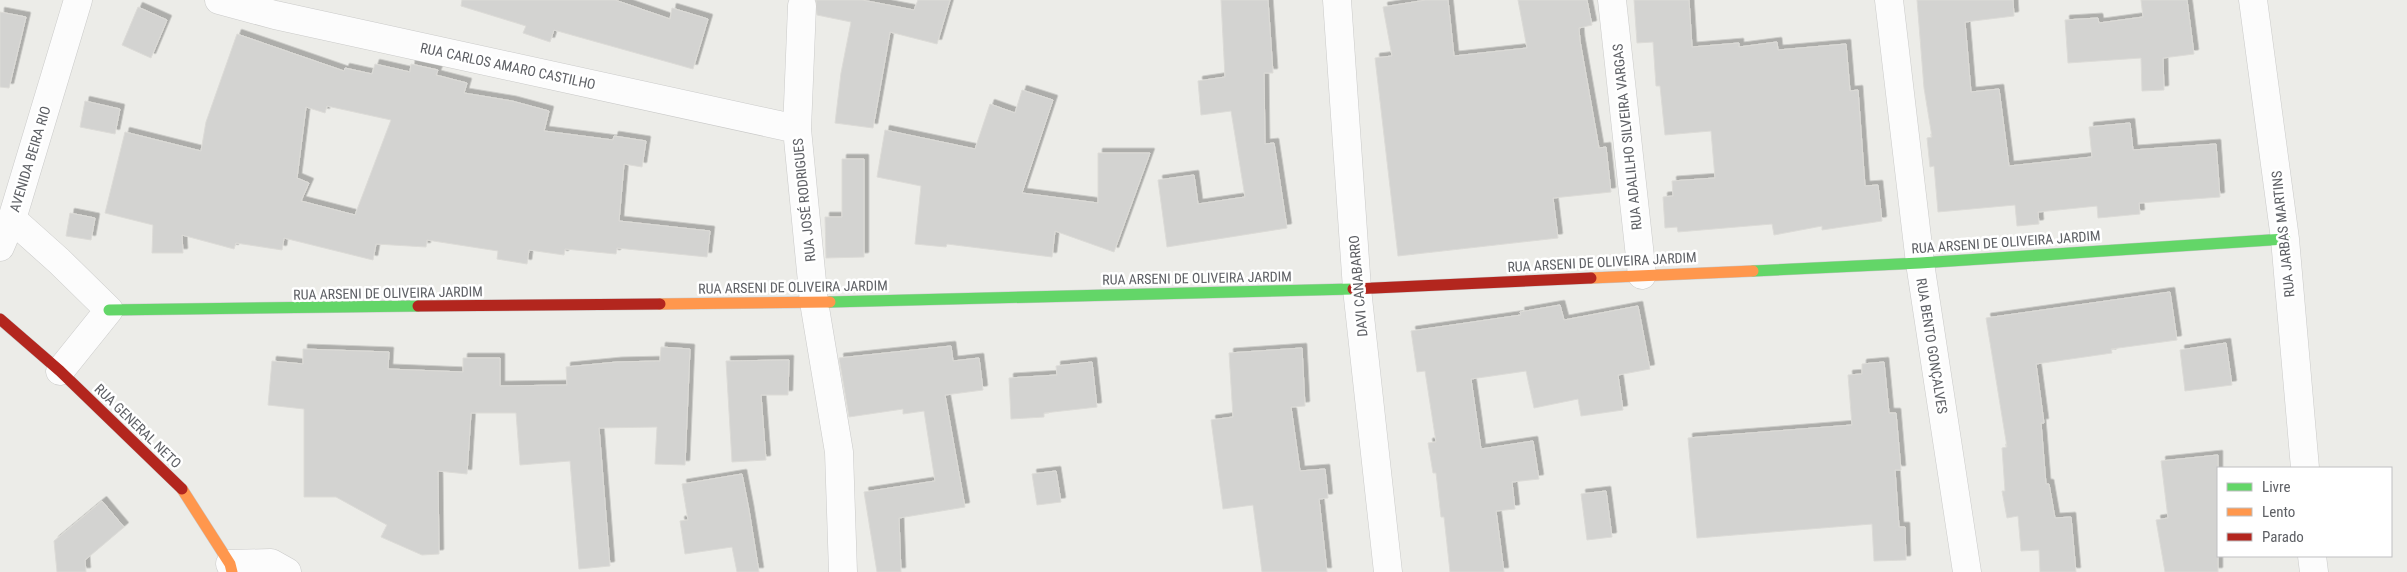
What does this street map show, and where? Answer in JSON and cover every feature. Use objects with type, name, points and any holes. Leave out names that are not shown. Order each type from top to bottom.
[{"type":"street","name":"AVENIDA BEIRA RIO","points":[[78,0],[12,220],[59,260],[109,310]]},
{"type":"street","name":"RUA CARLOS AMARO CASTILHO","points":[[219,0],[275,15],[797,129]]},
{"type":"street","name":"DAVI CANABARRO","points":[[1337,0],[1356,289],[1388,572]]},
{"type":"street","name":"RUA ADALILHO SILVEIRA VARGAS","points":[[1612,0],[1642,275]]},
{"type":"street","name":"RUA BENTO GONÇALVES","points":[[1889,0],[1920,263],[1967,572]]},
{"type":"street","name":"RUA JARBAS MARTINS","points":[[2252,0],[2285,239],[2305,467]]},
{"type":"street","name":"RUA JOSÉ RODRIGUES","points":[[802,6],[797,129],[814,302],[840,452],[842,572]]},
{"type":"street","points":[[0,246],[12,220]]},
{"type":"street","name":"RUA ARSENI DE OLIVEIRA JARDIM","points":[[109,310],[814,302],[1356,289],[1920,263],[2285,239]]},
{"type":"street","points":[[60,371],[109,310]]},
{"type":"street","name":"RUA GENERAL NETO","points":[[0,319],[60,371],[181,488],[231,568]]},
{"type":"street","points":[[2312,557],[2314,572]]},
{"type":"street","points":[[231,568],[271,563],[287,572]]},
{"type":"building","points":[[462,0],[615,0],[670,19],[672,8],[708,19],[693,69],[554,30],[550,42],[523,33],[526,26],[461,6]]},
{"type":"building","points":[[816,0],[862,0],[914,10],[918,0],[950,0],[937,44],[890,32],[873,128],[835,123],[841,73],[851,22],[817,15]]},
{"type":"building","points":[[1221,0],[1268,0],[1273,73],[1264,73],[1265,144],[1274,143],[1287,228],[1167,247],[1158,180],[1194,175],[1198,204],[1245,197],[1231,111],[1201,115],[1198,81],[1225,77]]},
{"type":"building","points":[[1426,0],[1448,0],[1454,56],[1527,48],[1518,0],[1587,0],[1592,25],[1579,28],[1580,41],[1599,148],[1606,147],[1611,192],[1553,198],[1558,238],[1398,256],[1375,58],[1392,56],[1383,7]]},
{"type":"building","points":[[1634,0],[1689,0],[1692,47],[1739,43],[1739,47],[1777,42],[1778,50],[1846,44],[1850,91],[1858,90],[1865,186],[1878,185],[1882,221],[1822,230],[1822,226],[1774,235],[1772,224],[1678,232],[1677,227],[1665,228],[1663,197],[1673,196],[1672,181],[1715,178],[1711,131],[1665,135],[1660,86],[1656,86],[1653,42],[1637,43]]},
{"type":"building","points":[[1917,0],[2013,0],[2014,16],[1965,22],[1971,92],[1999,89],[2009,166],[2092,157],[2089,127],[2130,123],[2133,150],[2216,144],[2220,197],[2139,203],[2140,214],[2098,218],[2097,206],[2038,212],[2039,224],[2017,226],[2015,205],[1938,212],[1934,166],[1930,167],[1927,138],[1932,137],[1924,88]]},
{"type":"building","points":[[2141,0],[2187,0],[2194,54],[2163,58],[2164,90],[2142,91],[2141,58],[2068,63],[2065,20],[2098,18],[2099,23],[2143,17]]},
{"type":"building","points":[[138,7],[167,20],[151,58],[122,45]]},
{"type":"building","points":[[0,12],[26,17],[9,88],[0,87]]},
{"type":"building","points":[[237,34],[344,71],[345,68],[372,74],[375,64],[410,72],[411,64],[438,70],[436,75],[467,83],[464,93],[512,101],[549,111],[544,131],[613,140],[614,136],[646,141],[642,167],[624,164],[619,221],[710,231],[707,257],[617,248],[616,254],[565,249],[564,255],[529,250],[527,264],[497,259],[498,251],[427,240],[426,247],[376,244],[373,260],[284,238],[282,250],[236,243],[234,249],[182,235],[183,253],[152,253],[153,225],[105,213],[125,132],[201,151],[206,122]],"holes":[[[327,106],[391,120],[355,215],[301,201],[309,183],[297,178],[306,107],[325,113]]]},
{"type":"building","points":[[1022,90],[1053,100],[1022,193],[1098,203],[1098,153],[1150,153],[1114,252],[1055,231],[1052,257],[947,244],[946,247],[915,244],[921,186],[877,177],[885,130],[975,149],[990,104],[1015,113]]},
{"type":"building","points":[[85,101],[120,109],[115,134],[80,127]]},
{"type":"building","points":[[842,159],[864,159],[864,257],[826,258],[825,217],[842,217]]},
{"type":"building","points":[[70,213],[95,218],[91,240],[66,236]]},
{"type":"building","points":[[2170,292],[2177,340],[2111,349],[2112,353],[2036,364],[2044,423],[2041,423],[2046,484],[2049,484],[2055,518],[2071,517],[2076,572],[2040,572],[2039,550],[2021,551],[2018,516],[2007,518],[2002,491],[2005,491],[2002,448],[2007,447],[1986,318]]},
{"type":"building","points":[[1560,305],[1564,320],[1638,306],[1650,369],[1618,375],[1623,410],[1581,416],[1578,399],[1534,408],[1526,371],[1471,379],[1481,449],[1533,441],[1539,479],[1512,482],[1515,509],[1496,511],[1504,572],[1450,572],[1444,517],[1441,517],[1436,473],[1433,473],[1428,443],[1436,442],[1425,371],[1417,372],[1411,331],[1521,315],[1520,312]]},
{"type":"building","points":[[2226,343],[2232,385],[2185,391],[2180,350]]},
{"type":"building","points":[[951,346],[953,361],[979,358],[983,390],[945,395],[965,507],[899,518],[901,572],[877,572],[864,492],[935,481],[924,411],[903,414],[903,409],[849,417],[839,358]]},
{"type":"building","points":[[661,347],[690,349],[685,465],[655,464],[657,427],[599,428],[610,566],[579,569],[570,461],[520,465],[516,413],[471,413],[467,474],[438,471],[439,554],[422,555],[381,537],[387,525],[336,497],[304,497],[304,409],[268,405],[272,361],[303,364],[303,349],[389,352],[388,369],[463,372],[463,358],[500,358],[500,386],[567,385],[566,367],[617,362],[660,361]]},
{"type":"building","points":[[1302,348],[1305,406],[1291,407],[1300,471],[1325,469],[1328,498],[1319,499],[1327,572],[1262,572],[1253,505],[1223,509],[1211,420],[1233,417],[1229,353]]},
{"type":"building","points":[[789,360],[788,395],[761,395],[766,460],[732,462],[726,361]]},
{"type":"building","points":[[1092,362],[1097,407],[1044,413],[1044,417],[1011,419],[1009,378],[1057,375],[1056,366]]},
{"type":"building","points":[[1884,362],[1889,413],[1896,413],[1901,470],[1895,470],[1899,527],[1905,527],[1906,560],[1874,561],[1872,524],[1697,538],[1688,438],[1852,425],[1848,375],[1862,374],[1862,364]]},
{"type":"building","points":[[2218,455],[2218,572],[2165,572],[2156,520],[2168,518],[2161,461]]},
{"type":"building","points":[[1056,471],[1061,502],[1037,505],[1032,474]]},
{"type":"building","points":[[742,474],[759,572],[737,572],[732,547],[685,554],[680,521],[688,520],[682,484]]},
{"type":"building","points":[[1606,491],[1612,537],[1587,540],[1581,494]]},
{"type":"building","points":[[102,501],[124,527],[85,560],[86,572],[57,572],[54,541]]},
{"type":"traffic: fast","points":[[1753,271],[1920,263],[2285,239]]},
{"type":"traffic: fast","points":[[830,302],[1353,289]]},
{"type":"traffic: fast","points":[[109,310],[418,306]]},
{"type":"traffic: slow","points":[[1591,278],[1753,271]]},
{"type":"traffic: slow","points":[[660,304],[830,302]]},
{"type":"traffic: slow","points":[[182,489],[230,564],[232,572]]},
{"type":"traffic: jam","points":[[1353,289],[1591,278]]},
{"type":"traffic: jam","points":[[418,306],[660,304]]},
{"type":"traffic: jam","points":[[0,319],[60,371],[182,489]]}]
